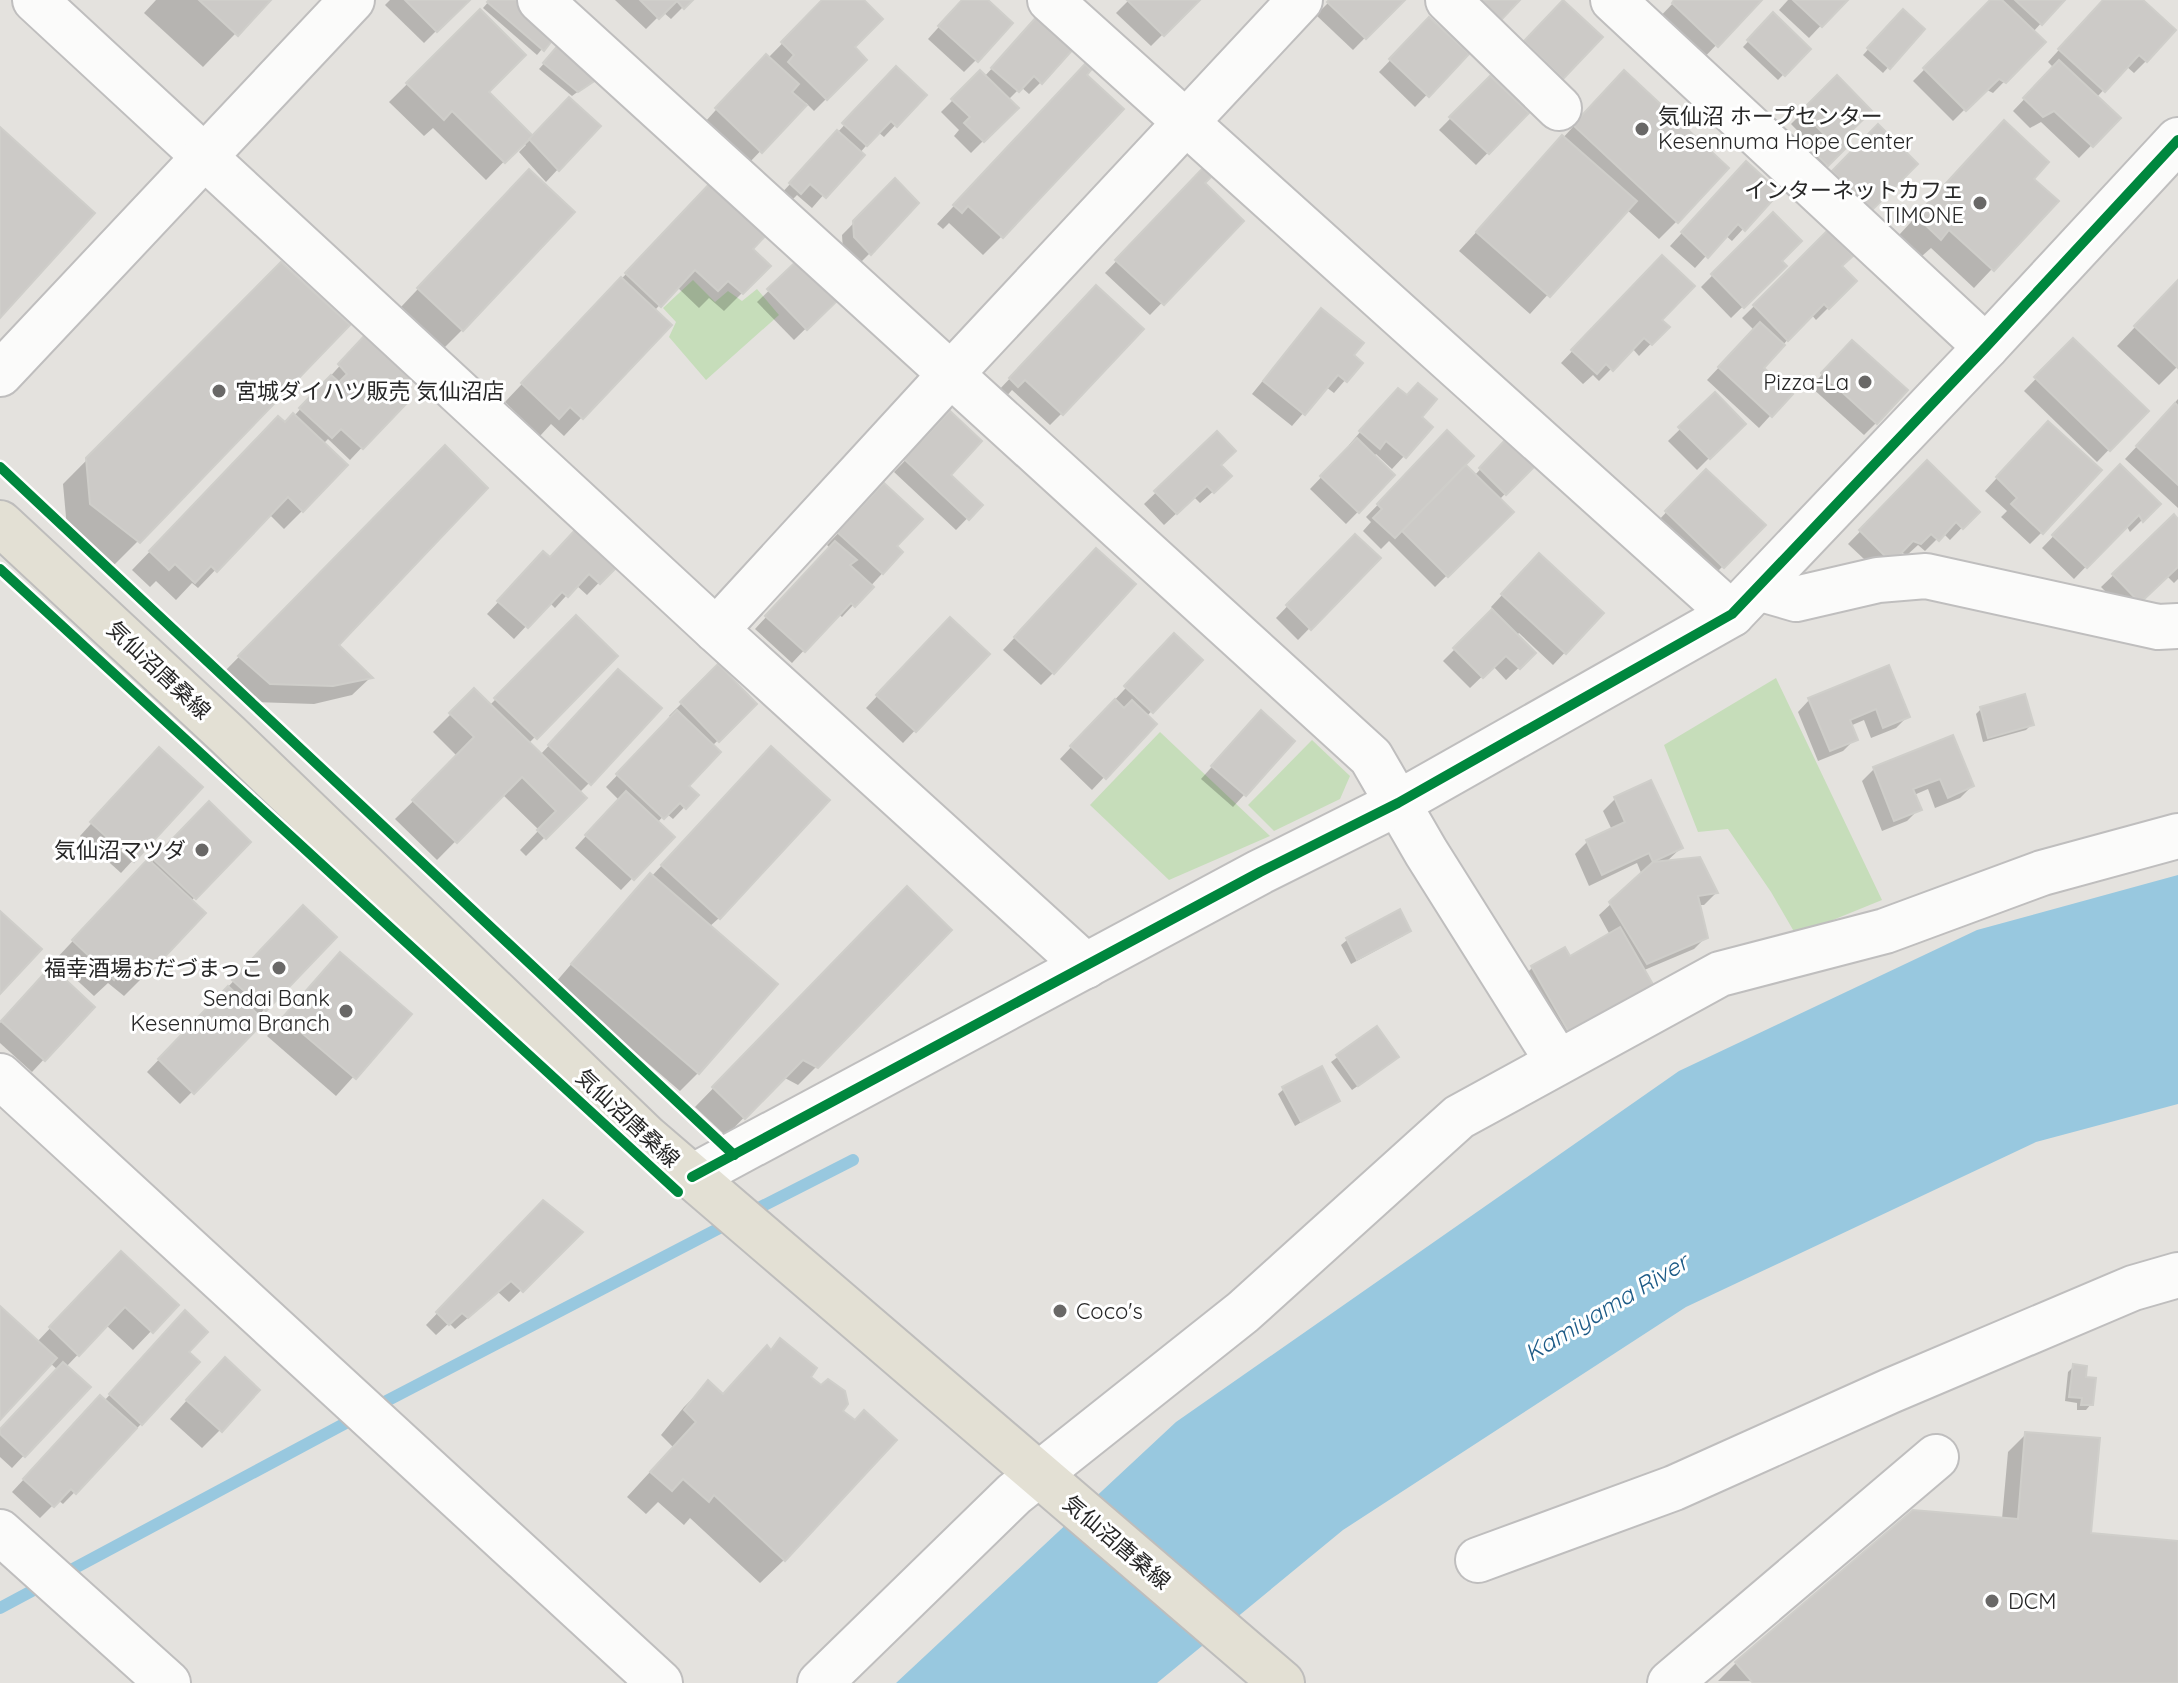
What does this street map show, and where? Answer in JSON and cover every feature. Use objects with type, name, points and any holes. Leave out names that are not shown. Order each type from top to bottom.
[{"type":"main road","name":"気仙沼唐桑線","points":[[0,523],[228,735],[647,1138],[1282,1683]]},
{"type":"street","points":[[35,0],[716,630],[1086,966]]},
{"type":"street","points":[[0,374],[352,0]]},
{"type":"street","points":[[540,0],[1371,757],[1558,1062]]},
{"type":"street","points":[[1050,0],[1186,124],[1745,601],[1796,599],[1878,580],[1926,576],[2158,627],[2178,626]]},
{"type":"street","points":[[716,630],[1300,0]]},
{"type":"street","points":[[1448,0],[1559,108]]},
{"type":"street","points":[[1613,0],[1986,347]]},
{"type":"street","points":[[692,1177],[1260,872],[1398,803],[1745,601],[2178,140]]},
{"type":"street","points":[[820,1683],[1052,1486],[1459,1117],[1720,974],[1885,931],[2042,873],[2178,836]]},
{"type":"street","points":[[0,1076],[660,1683]]},
{"type":"street","points":[[1478,1560],[1674,1488],[2133,1288],[2178,1275]]},
{"type":"street","points":[[1670,1683],[1936,1457]]},
{"type":"street","points":[[0,1532],[168,1683]]},
{"type":"green space","points":[[693,280],[715,302],[728,291],[742,301],[757,289],[779,315],[706,380],[669,337],[676,322],[663,308]]},
{"type":"green space","points":[[1776,678],[1882,900],[1796,935],[1728,829],[1698,832],[1664,745]]},
{"type":"green space","points":[[1160,732],[1270,836],[1169,880],[1090,805]]},
{"type":"green space","points":[[1312,740],[1350,776],[1340,799],[1274,831],[1248,805]]},
{"type":"water","name":"Kamiyama River","points":[[2178,875],[2178,1104],[2036,1142],[1686,1307],[1343,1530],[1157,1683],[896,1683],[1176,1422],[1679,1071],[1977,930]]},
{"type":"building","points":[[199,0],[271,0],[238,36]]},
{"type":"building","points":[[405,0],[470,0],[437,32]]},
{"type":"building","points":[[520,0],[558,33],[544,51],[487,2]]},
{"type":"building","points":[[640,0],[693,0],[684,9],[677,1],[659,19]]},
{"type":"building","points":[[822,0],[864,0],[883,19],[855,47],[867,60],[827,100],[788,62],[794,55],[781,42]]},
{"type":"building","points":[[962,0],[988,0],[1013,23],[978,62],[938,26]]},
{"type":"building","points":[[1127,0],[1200,0],[1164,36]]},
{"type":"building","points":[[1405,0],[1366,39],[1327,2]]},
{"type":"building","points":[[1477,0],[1520,0],[1500,21]]},
{"type":"building","points":[[1563,0],[1603,37],[1563,79],[1524,41]]},
{"type":"building","points":[[1674,0],[1762,0],[1718,47],[1672,3]]},
{"type":"building","points":[[1793,0],[1848,0],[1822,27]]},
{"type":"building","points":[[1990,0],[2002,0],[2046,42],[2006,83],[1999,79],[1966,111],[1923,68]]},
{"type":"building","points":[[2015,0],[2065,0],[2042,25]]},
{"type":"building","points":[[2103,0],[2143,0],[2176,30],[2147,62],[2139,55],[2105,92],[2058,49]]},
{"type":"building","points":[[480,9],[526,55],[489,92],[533,136],[505,163],[452,111],[444,120],[406,83]]},
{"type":"building","points":[[1903,9],[1925,29],[1890,69],[1867,48]]},
{"type":"building","points":[[1773,12],[1811,49],[1785,76],[1747,40]]},
{"type":"building","points":[[1039,14],[1075,47],[1042,84],[1034,76],[1019,92],[991,68]]},
{"type":"building","points":[[1429,17],[1469,54],[1429,97],[1389,59]]},
{"type":"building","points":[[561,42],[602,76],[578,92],[543,63]]},
{"type":"building","points":[[766,54],[799,84],[792,92],[807,105],[762,153],[715,108]]},
{"type":"building","points":[[2059,60],[2121,118],[2093,147],[2054,111],[2043,117],[2023,98]]},
{"type":"building","points":[[1085,64],[1091,70],[1087,75],[1124,109],[1003,238],[968,206],[962,213],[953,205]]},
{"type":"building","points":[[896,66],[927,95],[897,127],[891,121],[867,146],[842,123]]},
{"type":"building","points":[[980,70],[1019,108],[984,142],[964,123],[970,117],[951,99]]},
{"type":"building","points":[[1624,70],[1729,168],[1678,223],[1573,125]]},
{"type":"building","points":[[1837,75],[1872,111],[1844,138],[1850,144],[1828,166],[1814,152],[1829,139],[1801,111]]},
{"type":"building","points":[[1490,76],[1529,113],[1489,154],[1449,117]]},
{"type":"building","points":[[569,97],[601,126],[559,171],[529,139]]},
{"type":"building","points":[[2004,120],[2049,162],[2034,179],[2059,201],[1994,271],[1949,230],[1941,240],[1916,216]]},
{"type":"building","points":[[1878,124],[1918,164],[1872,210],[1832,171]]},
{"type":"building","points":[[0,127],[95,213],[0,318]]},
{"type":"building","points":[[837,130],[865,155],[826,198],[810,184],[801,194],[789,183]]},
{"type":"building","points":[[1562,135],[1637,201],[1550,297],[1476,232]]},
{"type":"building","points":[[1746,161],[1780,192],[1745,231],[1738,224],[1708,258],[1681,232]]},
{"type":"building","points":[[1203,168],[1212,176],[1205,183],[1244,221],[1164,305],[1115,260]]},
{"type":"building","points":[[529,169],[575,212],[463,331],[417,288]]},
{"type":"building","points":[[895,178],[919,203],[871,255],[854,237],[853,221]]},
{"type":"building","points":[[714,179],[770,231],[753,249],[771,266],[743,294],[728,281],[718,291],[695,270],[661,307],[625,273]]},
{"type":"building","points":[[1773,212],[1802,241],[1782,261],[1787,266],[1744,308],[1711,274]]},
{"type":"building","points":[[1828,230],[1853,256],[1842,266],[1857,281],[1829,309],[1824,304],[1788,341],[1753,305]]},
{"type":"building","points":[[1662,255],[1695,286],[1662,320],[1670,327],[1652,345],[1644,338],[1613,371],[1606,364],[1597,374],[1571,350]]},
{"type":"building","points":[[802,256],[841,297],[807,330],[767,289]]},
{"type":"building","name":"宮城ダイハツ販売 気仙沼店","points":[[281,262],[350,325],[140,543],[90,504],[86,458]]},
{"type":"building","points":[[621,277],[672,325],[583,419],[570,407],[559,419],[521,383]]},
{"type":"building","points":[[2178,280],[2178,368],[2134,326]]},
{"type":"building","points":[[1096,285],[1144,329],[1063,415],[1025,380],[1018,387],[1009,378]]},
{"type":"building","points":[[1321,308],[1364,343],[1354,355],[1363,363],[1347,382],[1338,375],[1305,415],[1263,381]]},
{"type":"building","points":[[1760,322],[1785,345],[1764,368],[1793,394],[1772,417],[1718,367]]},
{"type":"building","points":[[367,333],[413,377],[396,395],[406,404],[363,449],[341,429],[332,438],[299,408],[331,375],[339,382],[347,374],[338,364]]},
{"type":"building","points":[[2073,338],[2149,411],[2110,451],[2034,377]]},
{"type":"building","name":"Pizza-La","points":[[1852,340],[1908,390],[1877,424],[1821,373]]},
{"type":"building","points":[[1418,383],[1437,399],[1422,417],[1433,427],[1406,458],[1386,441],[1380,449],[1359,431],[1398,388],[1407,395]]},
{"type":"building","points":[[1715,392],[1746,424],[1710,459],[1678,427]]},
{"type":"building","points":[[2175,403],[2178,406],[2178,485],[2136,446]]},
{"type":"building","points":[[950,411],[982,441],[951,475],[983,505],[969,520],[904,459]]},
{"type":"building","points":[[293,413],[348,465],[303,512],[288,497],[217,572],[211,566],[195,583],[175,564],[169,570],[149,551],[278,416],[285,422]]},
{"type":"building","points":[[2048,421],[2102,470],[2043,534],[2011,504],[2017,498],[1996,477]]},
{"type":"building","points":[[1447,430],[1474,456],[1395,538],[1373,518],[1382,509],[1377,504]]},
{"type":"building","points":[[1217,431],[1236,451],[1221,465],[1232,476],[1214,493],[1207,486],[1177,514],[1154,491]]},
{"type":"building","points":[[1357,438],[1395,475],[1359,513],[1320,476]]},
{"type":"building","points":[[1506,439],[1534,467],[1506,495],[1479,468]]},
{"type":"building","points":[[445,445],[488,488],[339,645],[373,678],[333,686],[270,684],[238,656]]},
{"type":"building","points":[[1927,460],[1980,512],[1963,529],[1956,522],[1939,541],[1931,534],[1921,544],[1913,541],[1892,563],[1859,530]]},
{"type":"building","points":[[2120,464],[2161,504],[2143,522],[2139,515],[2087,568],[2052,535]]},
{"type":"building","points":[[1466,465],[1514,512],[1448,577],[1402,531]]},
{"type":"building","points":[[1706,469],[1766,525],[1724,568],[1665,511]]},
{"type":"building","points":[[884,483],[923,519],[897,546],[903,552],[883,574],[837,532]]},
{"type":"building","points":[[2174,514],[2178,519],[2178,567],[2140,603],[2112,574]]},
{"type":"building","points":[[576,529],[617,567],[600,584],[589,574],[568,597],[562,592],[528,628],[497,601],[543,551],[550,557]]},
{"type":"building","points":[[1355,534],[1381,558],[1311,630],[1286,605]]},
{"type":"building","points":[[835,541],[857,560],[850,565],[874,587],[855,607],[851,603],[805,652],[765,616]]},
{"type":"building","points":[[1096,548],[1136,584],[1054,674],[1014,637]]},
{"type":"building","points":[[1539,553],[1604,613],[1566,654],[1501,594]]},
{"type":"building","points":[[1492,609],[1536,653],[1520,669],[1506,656],[1483,678],[1453,648]]},
{"type":"building","points":[[576,615],[618,656],[537,739],[494,698]]},
{"type":"building","points":[[950,617],[990,654],[916,732],[876,695]]},
{"type":"building","points":[[1174,633],[1203,660],[1153,713],[1124,686]]},
{"type":"building","points":[[718,664],[757,704],[719,742],[680,702]]},
{"type":"building","points":[[1889,665],[1910,717],[1883,728],[1876,709],[1850,720],[1858,740],[1830,751],[1808,698]]},
{"type":"building","points":[[618,669],[662,708],[591,785],[548,745]]},
{"type":"building","points":[[474,688],[587,798],[546,839],[537,830],[556,811],[522,777],[457,843],[412,800],[474,737],[449,713]]},
{"type":"building","points":[[2025,694],[2034,725],[1988,738],[1980,707]]},
{"type":"building","points":[[1115,699],[1124,708],[1132,700],[1157,724],[1106,779],[1070,746]]},
{"type":"building","points":[[677,710],[721,752],[689,786],[699,795],[686,809],[680,803],[664,819],[616,774]]},
{"type":"building","points":[[1261,710],[1295,741],[1246,796],[1211,766]]},
{"type":"building","points":[[1953,735],[1974,786],[1948,798],[1940,779],[1913,789],[1922,810],[1894,821],[1873,767]]},
{"type":"building","points":[[771,746],[830,800],[720,919],[661,865]]},
{"type":"building","points":[[159,747],[203,787],[134,862],[90,822]]},
{"type":"building","points":[[1651,780],[1683,848],[1653,862],[1649,853],[1602,875],[1586,840],[1625,822],[1614,797]]},
{"type":"building","points":[[626,791],[675,837],[634,880],[585,835]]},
{"type":"building","name":"気仙沼マツダ","points":[[209,801],[251,842],[196,899],[153,859]]},
{"type":"building","points":[[1700,857],[1718,893],[1698,896],[1708,938],[1647,964],[1609,902],[1653,862]]},
{"type":"building","points":[[148,859],[206,913],[144,979],[125,964],[114,980],[72,940]]},
{"type":"building","points":[[650,873],[778,984],[699,1074],[571,964]]},
{"type":"building","points":[[907,886],[952,930],[818,1068],[803,1060],[745,1119],[712,1087]]},
{"type":"building","points":[[303,905],[337,937],[266,1011],[232,980]]},
{"type":"building","points":[[1400,909],[1411,931],[1357,960],[1346,938]]},
{"type":"building","points":[[0,911],[42,949],[0,994]]},
{"type":"building","points":[[1620,927],[1655,988],[1571,1036],[1531,966],[1565,947],[1570,956]]},
{"type":"building","points":[[340,952],[412,1014],[356,1079],[283,1017]]},
{"type":"building","points":[[51,966],[95,1007],[45,1061],[1,1021]]},
{"type":"building","points":[[228,986],[265,1021],[194,1094],[158,1059]]},
{"type":"building","points":[[1377,1026],[1399,1057],[1358,1086],[1336,1055]]},
{"type":"building","points":[[1322,1066],[1340,1101],[1301,1122],[1282,1087]]},
{"type":"building","points":[[543,1200],[583,1232],[523,1292],[511,1281],[468,1318],[462,1313],[449,1325],[436,1312]]},
{"type":"building","points":[[121,1251],[179,1305],[153,1333],[125,1307],[79,1356],[49,1327]]},
{"type":"building","points":[[0,1306],[57,1358],[0,1420]]},
{"type":"building","points":[[185,1310],[208,1332],[189,1352],[200,1362],[142,1425],[109,1394]]},
{"type":"building","points":[[780,1338],[817,1368],[811,1377],[821,1385],[828,1379],[845,1391],[848,1404],[843,1411],[855,1420],[864,1410],[897,1440],[785,1561],[714,1495],[709,1502],[683,1479],[672,1491],[650,1472],[696,1422],[684,1410],[708,1380],[723,1394],[767,1345],[771,1350]]},
{"type":"building","points":[[225,1357],[260,1390],[222,1432],[186,1400]]},
{"type":"building","points":[[63,1362],[91,1387],[25,1457],[0,1434],[0,1429]]},
{"type":"building","points":[[2073,1364],[2087,1366],[2086,1377],[2096,1378],[2093,1405],[2081,1405],[2082,1398],[2069,1397]]},
{"type":"building","points":[[100,1395],[137,1428],[76,1494],[71,1489],[54,1507],[23,1479]]},
{"type":"building","name":"DCM","points":[[2025,1432],[2100,1438],[2091,1533],[2178,1541],[2178,1683],[1753,1683],[1735,1662],[1913,1510],[2018,1519]]},
{"type":"waterway","points":[[749,1213],[853,1160]]},
{"type":"waterway","points":[[373,1408],[733,1221]]},
{"type":"waterway","points":[[0,1608],[357,1417]]},
{"type":"cycle path","points":[[692,1177],[1260,872],[1398,803],[1732,614],[2178,140]]},
{"type":"cycle path","points":[[0,467],[734,1155]]},
{"type":"cycle path","points":[[0,569],[678,1192]]},
{"type":"place","name":"気仙沼 ホープセンター Kesennuma Hope Center","points":[[1642,129]]},
{"type":"place","name":"インターネットカフェ TIMONE","points":[[1980,203]]},
{"type":"place","name":"Pizza-La","points":[[1865,382]]},
{"type":"place","name":"宮城ダイハツ販売 気仙沼店","points":[[219,391]]},
{"type":"place","name":"気仙沼マツダ","points":[[202,850]]},
{"type":"place","name":"福幸酒場おだづまっこ","points":[[279,968]]},
{"type":"place","name":"Sendai Bank Kesennuma Branch","points":[[346,1011]]},
{"type":"place","name":"Coco's","points":[[1060,1311]]},
{"type":"place","name":"DCM","points":[[1992,1601]]}]
